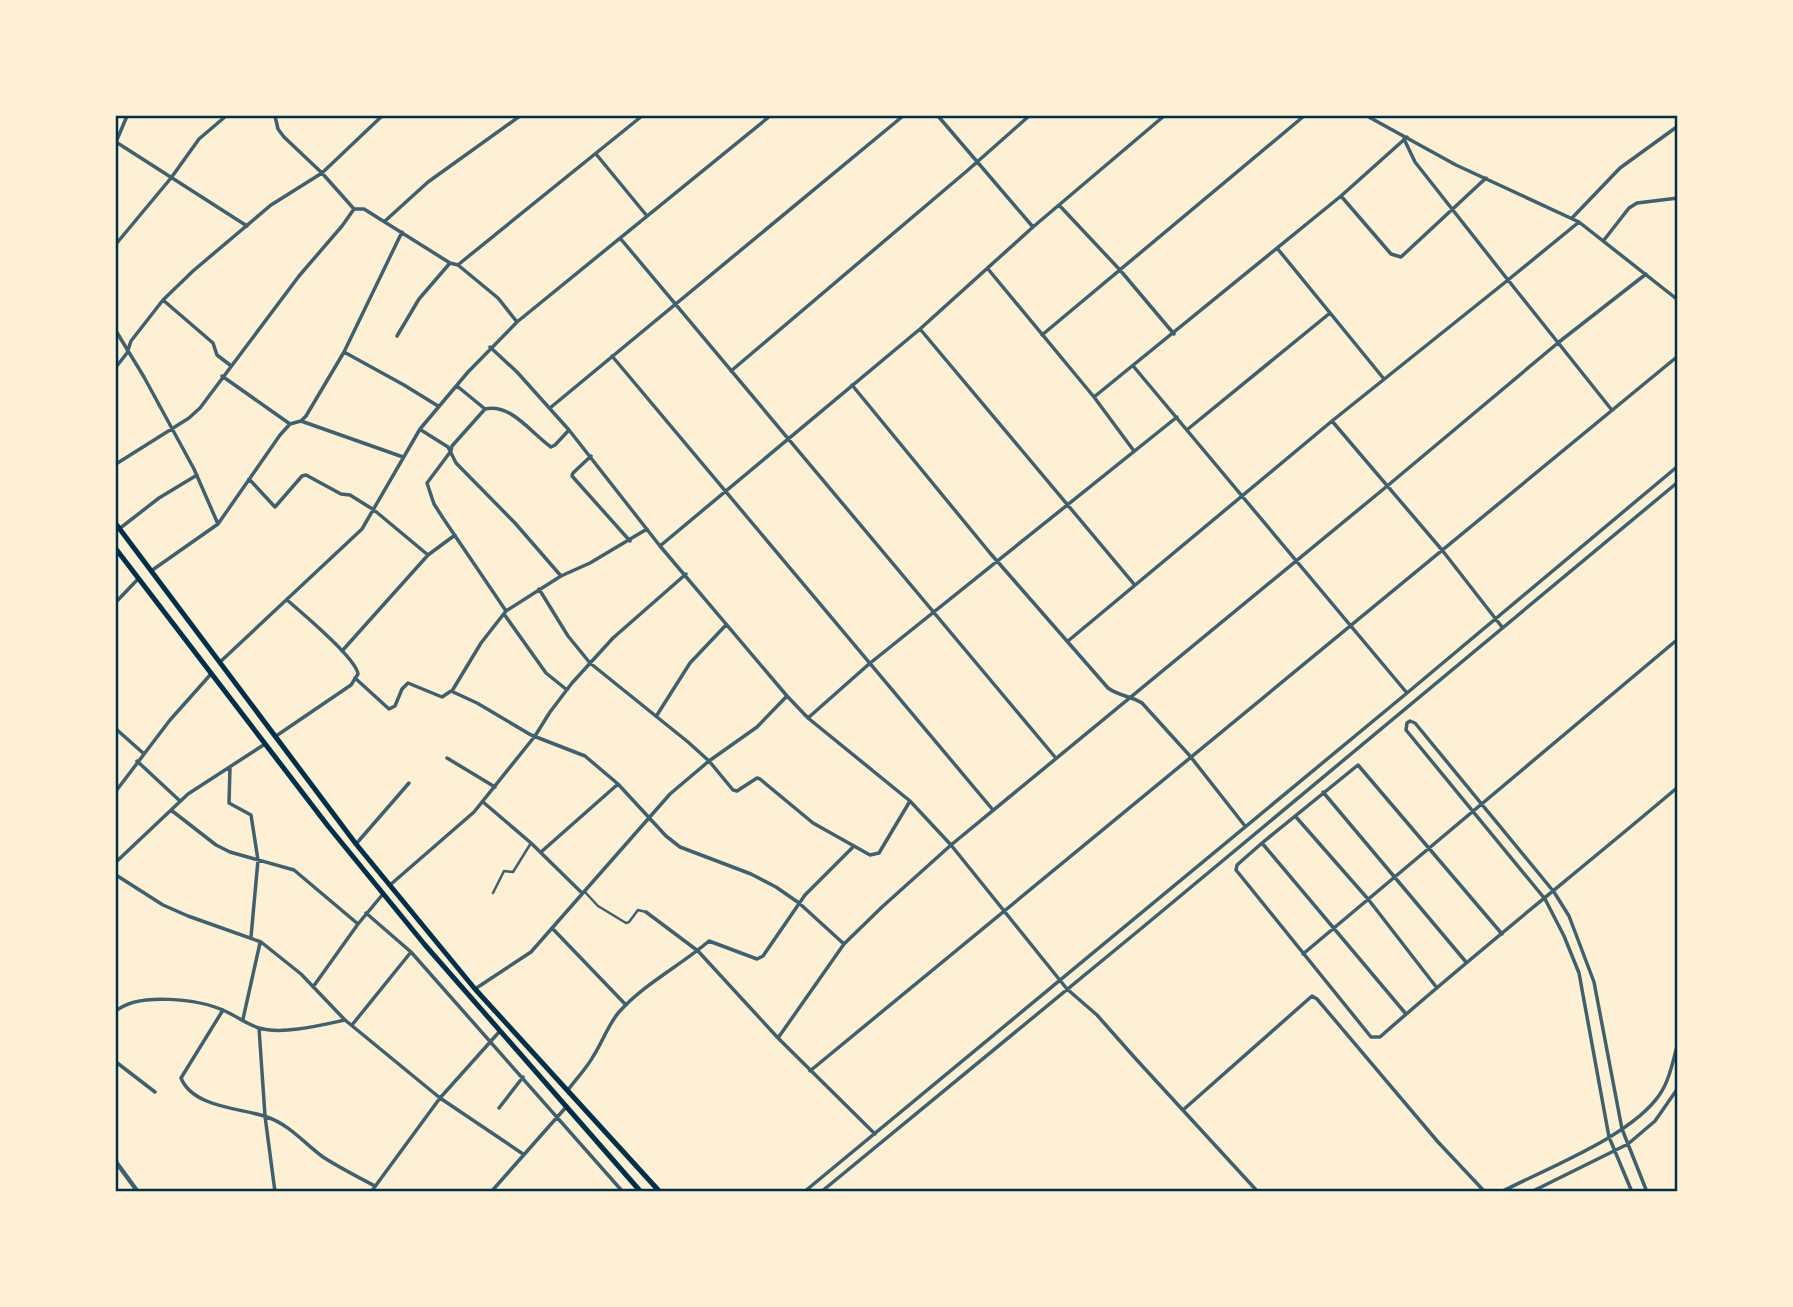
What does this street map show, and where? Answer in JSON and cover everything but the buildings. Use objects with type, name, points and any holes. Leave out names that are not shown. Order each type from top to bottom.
[{"type":"main road","points":[[118,526],[356,844],[475,989],[660,1192]]},
{"type":"main road","points":[[116,549],[383,894],[641,1192]]},
{"type":"street","points":[[127,116],[116,142],[247,226]]},
{"type":"street","points":[[116,244],[171,178],[199,139],[226,116]]},
{"type":"street","points":[[275,116],[278,129],[284,137],[322,173],[354,209],[364,209],[450,263],[458,265],[498,298],[517,322]]},
{"type":"street","points":[[116,367],[127,353],[131,341],[163,300],[193,271],[271,205],[322,173],[382,116]]},
{"type":"street","points":[[385,221],[428,183],[520,116]]},
{"type":"street","points":[[458,265],[642,116]]},
{"type":"street","points":[[219,663],[362,529],[420,429],[490,347],[517,322],[770,116]]},
{"type":"street","points":[[550,408],[903,116]]},
{"type":"street","points":[[938,116],[1033,227]]},
{"type":"street","points":[[731,371],[1029,116]]},
{"type":"street","points":[[660,546],[920,329],[1033,227],[1164,116]]},
{"type":"street","points":[[1042,335],[1304,116]]},
{"type":"street","points":[[1367,116],[1456,165],[1579,222],[1678,300]]},
{"type":"street","points":[[1572,218],[1620,168],[1678,127]]},
{"type":"street","points":[[1094,397],[1341,196],[1406,138]]},
{"type":"street","points":[[1406,138],[1415,162],[1452,212],[1611,410]]},
{"type":"street","points":[[596,153],[646,216]]},
{"type":"street","points":[[1341,196],[1391,254],[1401,257],[1486,178]]},
{"type":"street","points":[[1604,240],[1629,208],[1637,203],[1678,198]]},
{"type":"street","points":[[1059,205],[1120,270],[1174,334]]},
{"type":"street","points":[[116,464],[200,408],[230,365],[354,209]]},
{"type":"street","points":[[1068,641],[1332,421],[1579,222]]},
{"type":"street","points":[[301,421],[344,352],[402,233]]},
{"type":"street","points":[[620,238],[933,614],[1056,757]]},
{"type":"street","points":[[1277,248],[1384,379]]},
{"type":"street","points":[[397,336],[419,299],[450,263]]},
{"type":"street","points":[[988,269],[1094,397],[1134,452]]},
{"type":"street","points":[[778,1038],[844,944],[951,845],[1559,342],[1646,274]]},
{"type":"street","points":[[163,300],[213,343],[217,355],[230,365]]},
{"type":"street","points":[[1187,430],[1330,313]]},
{"type":"street","points":[[920,329],[1134,584]]},
{"type":"street","points":[[116,331],[197,475],[218,524]]},
{"type":"street","points":[[490,347],[569,430],[660,546],[787,696],[808,718],[910,801],[951,845],[1067,989],[1131,1050],[1135,1058],[1258,1192]]},
{"type":"street","points":[[344,352],[438,407]]},
{"type":"street","points":[[612,356],[993,810]]},
{"type":"street","points":[[810,1071],[1678,356]]},
{"type":"street","points":[[1134,367],[1407,694]]},
{"type":"street","points":[[222,376],[290,424]]},
{"type":"street","points":[[456,385],[485,409]]},
{"type":"street","points":[[852,385],[997,561],[1108,688],[1142,703],[1190,756],[1245,826]]},
{"type":"street","points":[[567,690],[546,673],[505,612],[434,504],[428,483],[452,446],[485,409],[499,408],[515,417],[551,447],[569,430]]},
{"type":"street","points":[[808,718],[869,664],[1177,417]]},
{"type":"street","points":[[151,571],[218,524],[290,424],[301,421],[403,457]]},
{"type":"street","points":[[1332,421],[1442,550],[1503,628]]},
{"type":"street","points":[[420,429],[451,451],[456,463],[516,523],[561,576]]},
{"type":"street","points":[[591,456],[572,476],[630,541]]},
{"type":"street","points":[[804,1192],[1407,694],[1678,466]]},
{"type":"street","points":[[118,526],[197,475]]},
{"type":"street","points":[[249,479],[275,507],[306,475],[341,494],[350,495],[374,510],[428,555]]},
{"type":"street","points":[[821,1192],[1678,482]]},
{"type":"street","points":[[355,678],[389,709],[395,706],[402,689],[408,683],[442,697],[452,691],[481,643],[505,612],[561,576],[590,563],[647,529]]},
{"type":"street","points":[[342,651],[428,555],[455,535]]},
{"type":"street","points":[[390,885],[437,847],[483,802],[590,663],[613,638],[686,574]]},
{"type":"street","points":[[116,602],[138,579]]},
{"type":"street","points":[[539,589],[568,636],[590,663],[657,715],[709,761],[733,790],[737,792],[757,778],[761,779],[813,823],[870,855],[879,853],[910,801]]},
{"type":"street","points":[[276,736],[351,685],[357,668],[287,600]]},
{"type":"street","points":[[657,715],[691,663],[726,625]]},
{"type":"street","points":[[1303,954],[1678,639]]},
{"type":"street","points":[[116,791],[143,753],[191,694],[211,674]]},
{"type":"street","points":[[452,691],[535,736],[585,756],[618,784],[648,818],[680,847],[751,874],[775,887],[799,903],[844,944]]},
{"type":"street","points":[[475,989],[531,952],[670,794],[709,761],[757,727],[787,696]]},
{"type":"street","points":[[1632,1192],[1609,1137],[1579,973],[1564,936],[1545,899],[1406,730],[1410,721],[1415,723],[1483,803],[1554,892],[1569,916],[1594,982],[1622,1129],[1647,1192]]},
{"type":"street","points":[[116,729],[143,753]]},
{"type":"street","points":[[116,862],[180,801],[206,781],[265,744]]},
{"type":"street","points":[[447,758],[495,787]]},
{"type":"street","points":[[137,761],[180,801]]},
{"type":"street","points":[[1502,934],[1361,767],[1355,766],[1237,865],[1236,870],[1371,1037],[1380,1037],[1466,962],[1502,934],[1554,892],[1678,787]]},
{"type":"street","points":[[230,767],[228,802],[251,815],[258,860],[251,937]]},
{"type":"street","points":[[356,844],[409,783]]},
{"type":"street","points":[[541,852],[618,784]]},
{"type":"street","points":[[1323,792],[1466,962]]},
{"type":"street","points":[[483,802],[598,906],[626,923],[638,909],[646,912],[698,951],[778,1038],[875,1134]]},
{"type":"street","points":[[171,810],[216,845],[230,852],[294,870],[358,924]]},
{"type":"street","points":[[1295,816],[1368,900],[1437,988]]},
{"type":"street","points":[[493,893],[504,872],[513,872],[531,843]]},
{"type":"street","points":[[1262,843],[1406,1014]]},
{"type":"street","points":[[568,1090],[592,1059],[617,1015],[626,1005],[712,940],[760,958],[799,903],[853,847]]},
{"type":"street","points":[[116,876],[163,905],[261,942],[301,974],[345,1020],[440,1098],[523,1154]]},
{"type":"street","points":[[313,987],[366,913],[383,894]]},
{"type":"street","points":[[366,913],[411,952],[624,1192]]},
{"type":"street","points":[[552,928],[626,1005]]},
{"type":"street","points":[[243,1019],[261,942]]},
{"type":"street","points":[[352,1025],[411,952]]},
{"type":"street","points":[[1183,1110],[1312,996],[1438,1142],[1485,1192]]},
{"type":"street","points":[[116,1011],[133,1002],[187,1001],[223,1010],[259,1028],[286,1030],[345,1020]]},
{"type":"street","points":[[116,1003],[121,1007]]},
{"type":"street","points":[[223,1010],[199,1052],[183,1072],[183,1084],[215,1104],[265,1116],[290,1128],[336,1165],[375,1186]]},
{"type":"street","points":[[259,1028],[265,1116],[275,1192]]},
{"type":"street","points":[[371,1192],[440,1098],[500,1031]]},
{"type":"street","points":[[1501,1192],[1609,1137],[1639,1118],[1661,1093],[1669,1077],[1678,1043]]},
{"type":"street","points":[[116,1062],[155,1092]]},
{"type":"street","points":[[499,1108],[523,1077]]},
{"type":"street","points":[[1531,1192],[1628,1144],[1655,1121],[1678,1088]]},
{"type":"street","points":[[491,1192],[566,1106]]},
{"type":"street","points":[[116,1162],[138,1192]]}]
